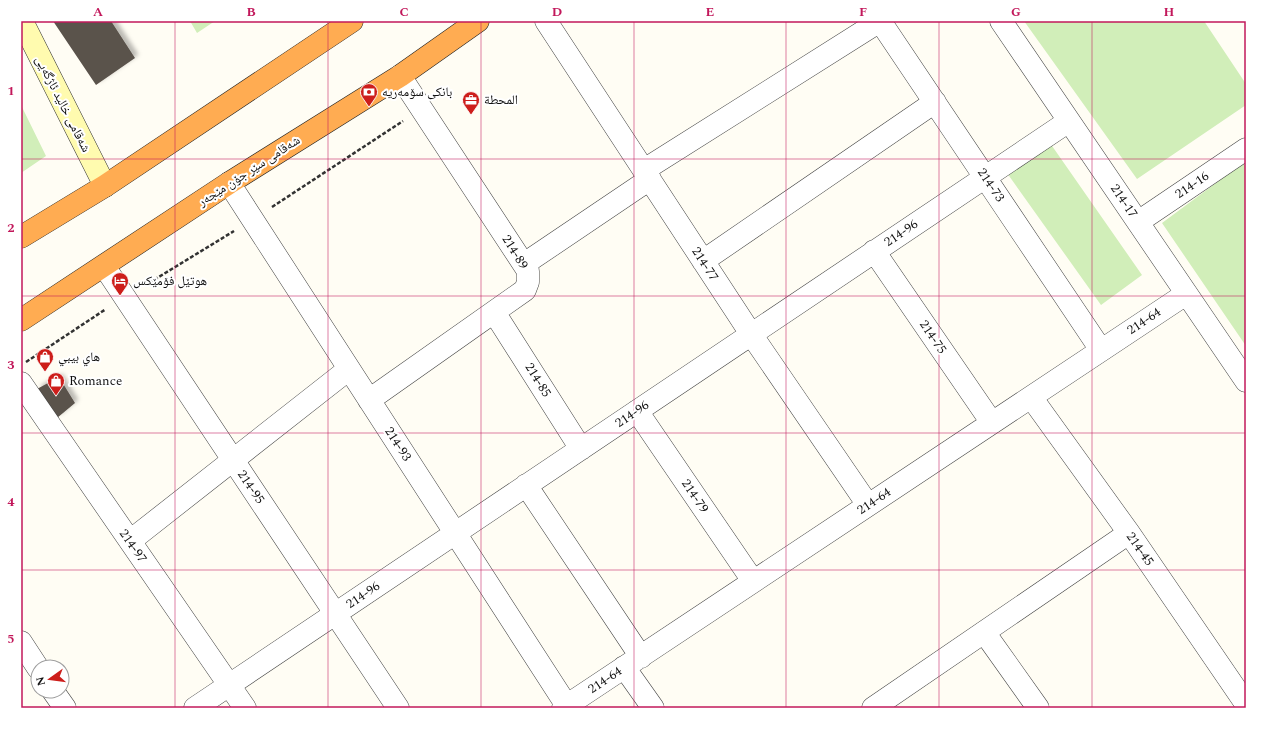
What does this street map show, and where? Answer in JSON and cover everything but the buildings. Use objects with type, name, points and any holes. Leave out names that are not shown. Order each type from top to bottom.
[{"type":"highway","points":[[21,237],[105,186],[352,21]]},
{"type":"highway","name":"شەقامی سێر جۆن مێجەر","points":[[21,320],[229,183],[400,76],[478,21]]},
{"type":"street","name":"شەقامی خالید ئاژگەیی","points":[[22,21],[105,186]]},
{"type":"street","name":"214-77","points":[[546,21],[751,334],[868,505]]},
{"type":"street","points":[[524,264],[647,175],[880,21]]},
{"type":"street","name":"214-73","points":[[880,21],[1101,350]]},
{"type":"street","name":"214-17","points":[[1001,21],[1246,381]]},
{"type":"street","name":"214-89","points":[[369,400],[525,290],[528,282],[528,271],[524,264],[400,76]]},
{"type":"street","points":[[703,261],[935,102]]},
{"type":"street","name":"214-96","points":[[196,708],[1069,120]]},
{"type":"street","name":"214-16","points":[[1138,222],[1246,149]]},
{"type":"street","name":"214-93","points":[[229,183],[455,533],[565,707]]},
{"type":"street","name":"214-75","points":[[874,251],[992,423]]},
{"type":"street","name":"214-95","points":[[104,266],[398,708]]},
{"type":"street","name":"214-64","points":[[565,707],[1186,294]]},
{"type":"street","name":"214-85","points":[[494,312],[581,449]]},
{"type":"street","points":[[130,541],[349,369]]},
{"type":"street","name":"214-97","points":[[21,383],[245,708]]},
{"type":"street","name":"214-45","points":[[1031,397],[1129,533],[1246,704]]},
{"type":"street","name":"214-79","points":[[637,411],[753,581]]},
{"type":"street","points":[[526,485],[632,662],[653,708]]},
{"type":"street","points":[[873,708],[1129,533]]},
{"type":"street","points":[[984,632],[1038,708]]},
{"type":"street","points":[[21,642],[32,659]]},
{"type":"street","points":[[58,699],[64,708]]},
{"type":"path","points":[[21,366],[124,298],[253,220],[403,120]]},
{"type":"green space","points":[[190,21],[215,21],[197,33]]},
{"type":"green space","points":[[1024,21],[1204,21],[1246,84],[1246,105],[1137,179]]},
{"type":"green space","points":[[21,105],[46,156],[21,173]]},
{"type":"green space","points":[[1050,143],[1142,275],[1101,305],[1007,173]]},
{"type":"green space","points":[[1243,163],[1246,166],[1246,346],[1162,223]]},
{"type":"place","name":"بانکی سۆمەریە","points":[[369,107]]},
{"type":"place","name":"المحطة","points":[[471,115]]},
{"type":"place","name":"هوتێل فۆمێکس","points":[[120,296]]},
{"type":"place","name":"هاي بيبي","points":[[45,372]]},
{"type":"place","name":"Romance","points":[[56,396]]}]
